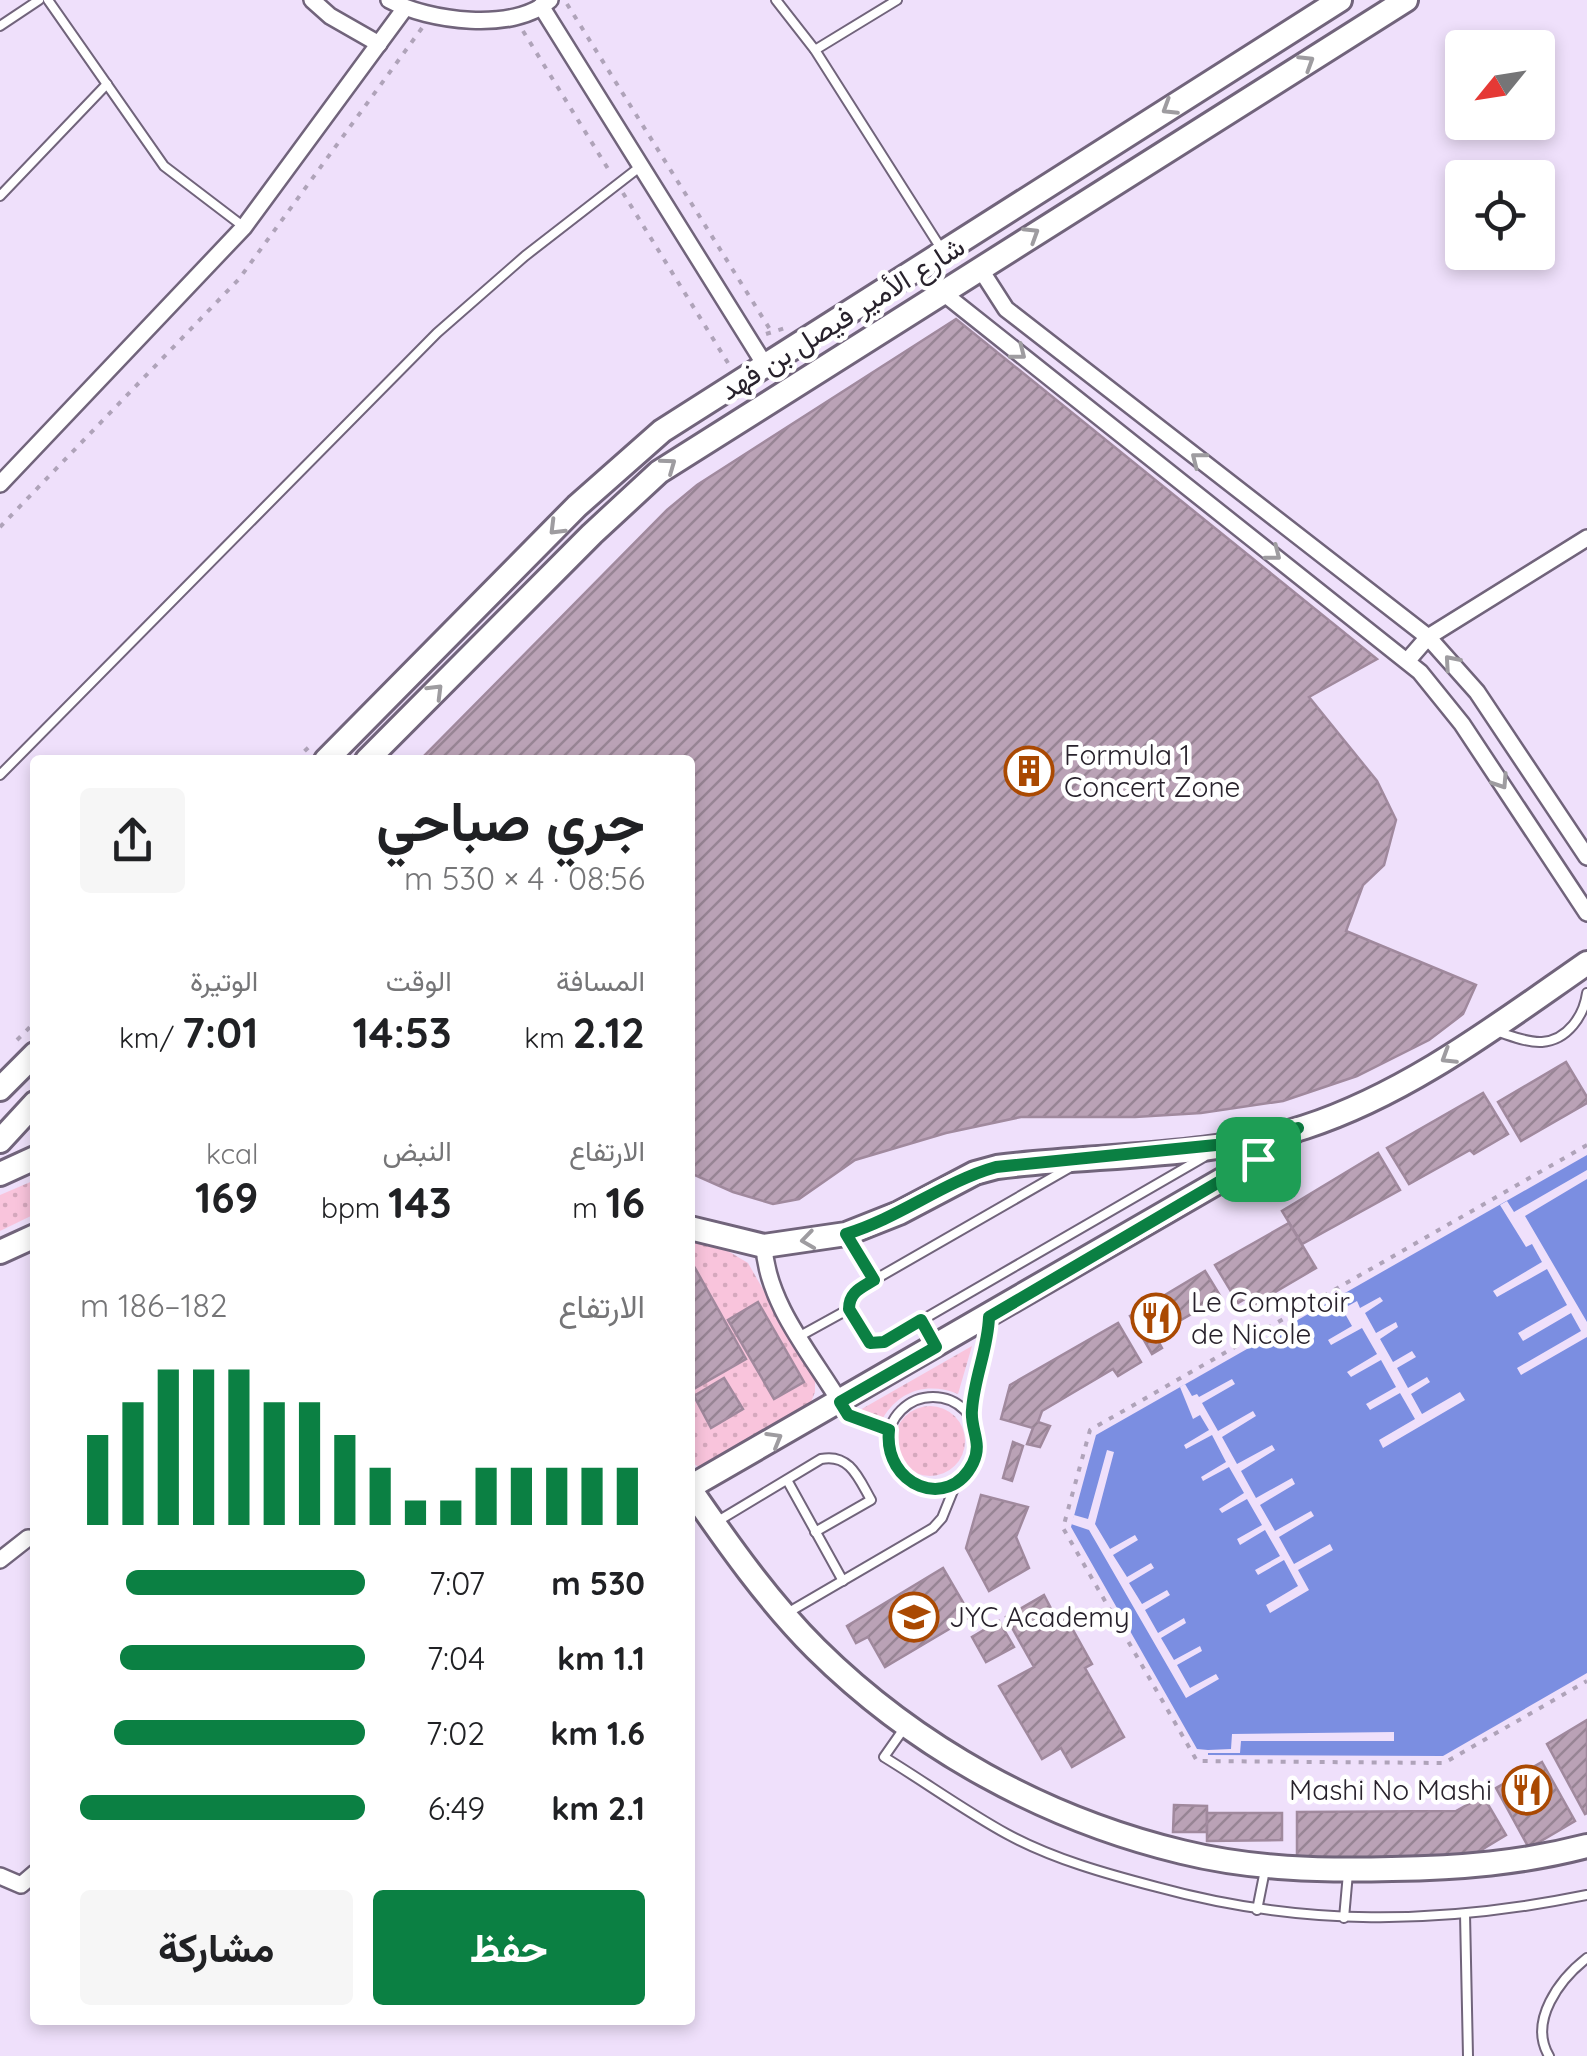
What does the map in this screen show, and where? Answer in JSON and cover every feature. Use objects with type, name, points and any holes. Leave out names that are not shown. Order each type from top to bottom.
[{"type":"main road","name":"شارع الأمير فيصل بن فهد","points":[[331,755],[602,482],[662,431],[1340,0]]},
{"type":"main road","name":"شارع الأمير فيصل بن فهد","points":[[372,755],[659,472],[1406,0]]},
{"type":"main road","points":[[1232,69],[1248,98]]},
{"type":"main road","points":[[695,1229],[764,1246],[846,1234],[899,1213],[975,1173],[996,1167],[1226,1144],[1298,1128],[1386,1091],[1490,1030],[1587,963]]},
{"type":"main road","points":[[0,1089],[30,1059]]},
{"type":"main road","points":[[0,1141],[30,1108]]},
{"type":"main road","points":[[695,1485],[1258,1159],[1298,1128]]},
{"type":"main road","points":[[0,1174],[30,1160]]},
{"type":"main road","points":[[0,1252],[30,1238]]},
{"type":"main road","points":[[695,1496],[815,1648],[907,1725],[979,1774],[1120,1834],[1184,1853],[1266,1866],[1348,1870],[1484,1866],[1587,1846]]},
{"type":"street","points":[[312,0],[330,16],[379,44]]},
{"type":"street","points":[[389,0],[405,8],[463,22],[491,20],[545,3],[765,365]]},
{"type":"street","points":[[0,484],[244,227],[405,8]]},
{"type":"street","points":[[979,267],[1006,310],[1428,637],[1477,692],[1587,857]]},
{"type":"street","points":[[942,292],[1408,660],[1442,695],[1587,913]]},
{"type":"street","points":[[1408,660],[1428,637],[1587,538]]},
{"type":"street","points":[[764,1246],[765,1270],[773,1292],[840,1402]]},
{"type":"street","points":[[0,1560],[30,1539]]},
{"type":"street","points":[[0,1876],[22,1885],[30,1877]]},
{"type":"lane","points":[[0,26],[39,0]]},
{"type":"lane","points":[[48,0],[164,166],[244,227]]},
{"type":"lane","points":[[776,0],[815,50],[942,250]]},
{"type":"lane","points":[[815,50],[897,0]]},
{"type":"lane","points":[[0,196],[107,84]]},
{"type":"lane","points":[[0,775],[437,334],[525,256],[641,166]]},
{"type":"lane","points":[[1490,1030],[1541,1042],[1550,1040],[1577,1022],[1587,992]]},
{"type":"lane","points":[[1087,1158],[855,1291],[850,1296],[849,1309],[870,1343],[876,1344],[921,1320],[1226,1144]]},
{"type":"lane","points":[[846,1234],[874,1280]]},
{"type":"lane","points":[[800,1336],[849,1309]]},
{"type":"lane","points":[[785,1614],[933,1528],[942,1518],[957,1481],[975,1460],[978,1446],[972,1418],[988,1343],[989,1317]]},
{"type":"lane","points":[[921,1320],[936,1347]]},
{"type":"lane","points":[[957,1481],[927,1488],[912,1483],[891,1460],[889,1430],[907,1404],[921,1398],[950,1400],[972,1418]]},
{"type":"lane","points":[[840,1402],[848,1415],[889,1430]]},
{"type":"lane","points":[[714,1524],[821,1459],[832,1457],[851,1466],[871,1500],[815,1532]]},
{"type":"lane","points":[[786,1480],[843,1581]]},
{"type":"lane","points":[[907,1725],[884,1757],[1008,1834],[1118,1878],[1197,1899],[1257,1910],[1344,1918],[1465,1914],[1587,1895]]},
{"type":"lane","points":[[1257,1910],[1266,1866]]},
{"type":"lane","points":[[1344,1918],[1348,1870]]},
{"type":"lane","points":[[1465,1914],[1468,2056]]},
{"type":"lane","points":[[1549,2056],[1542,2037],[1548,2003],[1587,1958]]},
{"type":"path","points":[[568,5],[772,331]]},
{"type":"path","points":[[0,527],[239,279],[423,25]]},
{"type":"path","points":[[524,34],[728,365]]},
{"type":"path","points":[[300,755],[321,734]]},
{"type":"path","points":[[1587,1144],[1090,1430],[1063,1528],[1197,1761],[1444,1762],[1587,1681]]},
{"type":"shaded area","points":[[30,1182],[30,1216],[0,1231],[0,1195]]},
{"type":"shaded area","points":[[695,1242],[728,1251],[748,1263],[815,1380],[807,1412],[710,1468],[695,1464]]},
{"type":"shaded area","points":[[972,1346],[958,1394],[936,1389],[916,1391],[898,1401],[883,1418],[860,1410]]},
{"type":"shaded area","points":[[930,1406],[955,1416],[965,1441],[955,1466],[930,1476],[905,1466],[895,1441],[905,1416]]},
{"type":"water","points":[[1587,1155],[1587,1673],[1443,1756],[1208,1755],[1208,1750],[1197,1749],[1071,1527],[1096,1435]]},
{"type":"pier","points":[[1587,1170],[1587,1179],[1525,1216],[1587,1322],[1587,1337],[1521,1375],[1517,1368],[1581,1331],[1571,1313],[1523,1341],[1518,1333],[1567,1305],[1547,1269],[1497,1297],[1493,1291],[1542,1262],[1532,1244],[1526,1247],[1500,1205],[1507,1201],[1514,1212]]},
{"type":"pier","points":[[1342,1295],[1348,1306],[1357,1301],[1360,1308],[1380,1297],[1383,1301],[1365,1313],[1376,1333],[1396,1322],[1398,1327],[1380,1339],[1393,1362],[1412,1351],[1416,1357],[1397,1368],[1408,1388],[1427,1377],[1430,1382],[1411,1394],[1422,1414],[1460,1392],[1465,1400],[1383,1448],[1379,1440],[1415,1419],[1400,1393],[1370,1410],[1366,1404],[1396,1387],[1381,1360],[1351,1377],[1347,1372],[1377,1354],[1362,1328],[1331,1345],[1328,1340],[1352,1326],[1336,1298]]},
{"type":"pier","points":[[1232,1379],[1235,1384],[1202,1403],[1218,1431],[1253,1411],[1256,1416],[1222,1437],[1237,1464],[1272,1445],[1275,1450],[1241,1471],[1256,1498],[1292,1478],[1295,1484],[1260,1505],[1275,1531],[1311,1511],[1314,1516],[1279,1537],[1294,1564],[1330,1544],[1333,1550],[1298,1570],[1309,1590],[1270,1613],[1266,1605],[1298,1586],[1284,1560],[1258,1575],[1255,1570],[1280,1556],[1265,1530],[1240,1545],[1237,1539],[1262,1525],[1247,1499],[1222,1513],[1219,1509],[1244,1493],[1229,1467],[1203,1481],[1201,1477],[1226,1462],[1212,1435],[1186,1449],[1184,1445],[1209,1430],[1200,1415],[1193,1419],[1180,1387],[1185,1384],[1192,1396],[1199,1397]]},
{"type":"pier","points":[[1107,1450],[1114,1452],[1095,1524],[1110,1549],[1135,1535],[1138,1540],[1113,1555],[1127,1577],[1151,1563],[1154,1568],[1129,1583],[1142,1604],[1167,1590],[1170,1595],[1145,1610],[1158,1633],[1184,1618],[1186,1623],[1161,1638],[1174,1660],[1200,1646],[1202,1651],[1177,1665],[1190,1688],[1216,1674],[1219,1679],[1186,1698],[1089,1530],[1071,1524],[1074,1515],[1088,1519]]},
{"type":"pier","points":[[1394,1732],[1394,1741],[1241,1741],[1240,1753],[1208,1753],[1231,1749],[1232,1734]]},
{"type":"building","name":"Formula 1 Concert Zone","points":[[956,319],[1377,659],[1309,697],[1377,781],[1396,820],[1384,865],[1363,885],[1346,931],[1476,985],[1463,1014],[1429,1040],[1357,1076],[1283,1101],[1201,1113],[1021,1117],[946,1133],[855,1160],[799,1199],[773,1204],[695,1175],[695,755],[425,755],[667,510],[697,485]]},
{"type":"building","points":[[1566,1062],[1587,1103],[1521,1141],[1498,1102]]},
{"type":"building","points":[[1483,1093],[1508,1134],[1409,1184],[1387,1148]]},
{"type":"building","points":[[1378,1153],[1400,1190],[1302,1244],[1282,1211]]},
{"type":"building","points":[[1289,1223],[1316,1268],[1255,1304],[1250,1296],[1238,1303],[1215,1265]]},
{"type":"building","points":[[695,1268],[746,1359],[695,1388]]},
{"type":"building","points":[[1205,1271],[1221,1297],[1155,1335],[1162,1348],[1152,1354],[1130,1316]]},
{"type":"building","points":[[758,1302],[804,1382],[774,1399],[728,1320]]},
{"type":"building","points":[[1118,1323],[1141,1362],[1118,1376],[1113,1369],[1042,1411],[1038,1422],[1050,1426],[1040,1447],[1027,1444],[1033,1428],[1001,1419],[1010,1385]]},
{"type":"building","points":[[724,1378],[743,1409],[711,1428],[695,1395]]},
{"type":"building","points":[[1013,1442],[1023,1446],[1012,1481],[1003,1478]]},
{"type":"building","points":[[981,1495],[1028,1507],[1016,1537],[1029,1568],[989,1591],[966,1548]]},
{"type":"building","points":[[943,1568],[971,1616],[885,1667],[868,1637],[856,1643],[847,1626]]},
{"type":"building","points":[[1044,1595],[1056,1618],[1064,1614],[1092,1664],[1085,1668],[1124,1737],[1072,1767],[1061,1748],[1042,1759],[999,1686],[1034,1667],[1006,1617]]},
{"type":"building","points":[[999,1621],[1014,1647],[986,1662],[972,1637]]},
{"type":"building","points":[[1587,1720],[1587,1813],[1585,1814],[1547,1744]]},
{"type":"building","points":[[1542,1762],[1575,1821],[1529,1848],[1496,1788]]},
{"type":"building","points":[[1483,1796],[1506,1835],[1468,1858],[1297,1858],[1297,1812],[1456,1811]]},
{"type":"building","points":[[1174,1805],[1207,1806],[1207,1832],[1173,1832]]},
{"type":"building","points":[[1207,1813],[1282,1813],[1282,1840],[1207,1841]]},
{"type":"place","name":"Formula 1 Concert Zone","points":[[1029,771]]},
{"type":"place","name":"Le Comptoir de Nicole","points":[[1156,1318]]},
{"type":"place","name":"JYC Academy","points":[[914,1617]]},
{"type":"place","name":"Mashi No Mashi","points":[[1527,1790]]},
{"type":"route","points":[[1298,1128],[1258,1159],[989,1317],[988,1343],[972,1407],[978,1446],[968,1472],[957,1481],[927,1488],[912,1483],[891,1460],[889,1430],[848,1415],[840,1402],[936,1347],[921,1320],[884,1342],[870,1343],[849,1309],[849,1302],[855,1291],[874,1280],[846,1234],[868,1228],[975,1173],[996,1167],[1226,1144],[1298,1128]]}]
